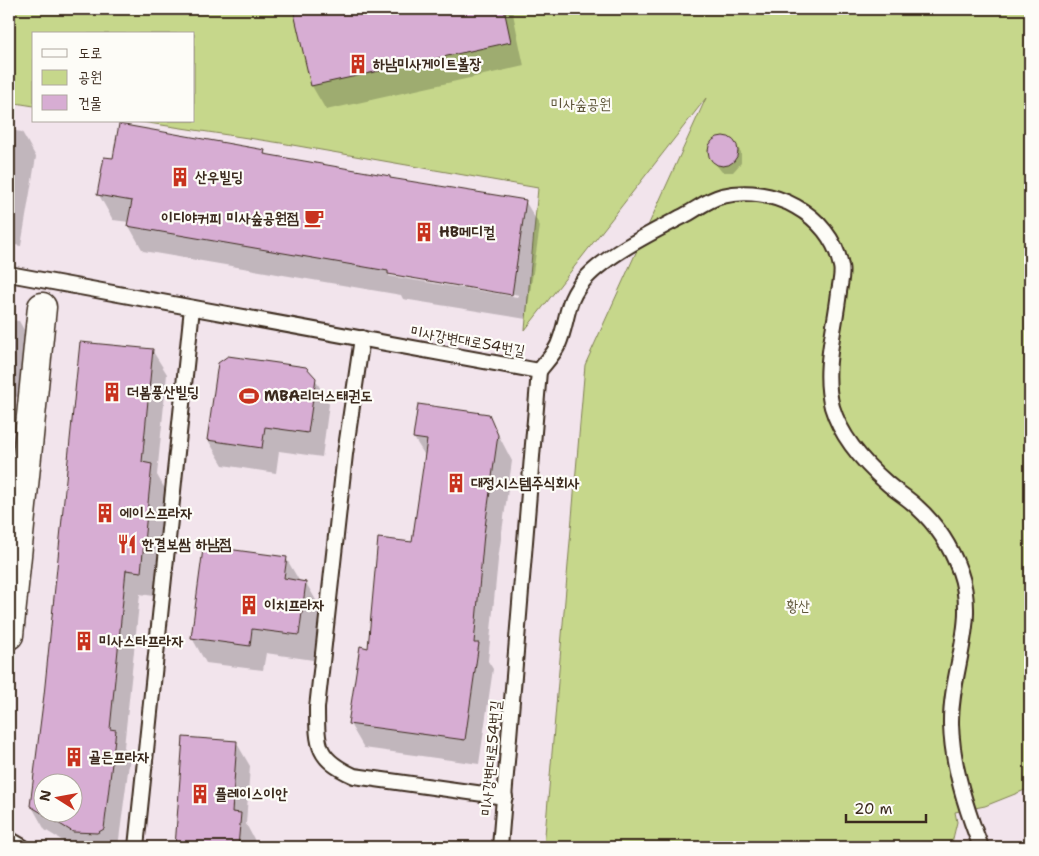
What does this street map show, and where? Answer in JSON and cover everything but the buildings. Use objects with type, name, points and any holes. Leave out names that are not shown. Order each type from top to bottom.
[{"type":"street","points":[[9,635],[42,307]]},
{"type":"lane","points":[[539,371],[558,345],[569,301],[586,278],[605,262],[664,226],[719,196],[743,193],[764,194],[792,203],[810,215],[830,239],[842,267],[828,371],[832,408],[844,433],[864,460],[887,483],[917,507],[945,538],[960,571],[967,596],[966,622],[954,690],[952,724],[966,809],[981,847]]},
{"type":"lane","name":"미사강변대로54번길","points":[[9,274],[539,371],[500,847]]},
{"type":"lane","points":[[136,847],[192,308]]},
{"type":"lane","points":[[362,338],[344,463],[317,708],[317,733],[321,752],[334,767],[354,776],[505,797]]},
{"type":"lane","points":[[9,839],[23,847]]},
{"type":"green space","name":"황산","points":[[9,9],[1030,9],[1030,788],[985,806],[955,812],[957,822],[951,847],[544,847],[585,365],[706,98],[525,330],[538,188],[281,143],[142,122],[195,122],[195,32],[32,32],[32,106],[9,102]]},
{"type":"place","name":"하남미사게이트볼장","points":[[358,64]]},
{"type":"place","name":"산우빌딩","points":[[180,177]]},
{"type":"place","name":"이디야커피 미사숲공원점","points":[[314,218]]},
{"type":"place","name":"HB메디컬","points":[[424,232]]},
{"type":"place","name":"더봄풍산빌딩","points":[[112,392]]},
{"type":"place","name":"MBA리더스태권도","points":[[249,396]]},
{"type":"place","name":"대정시스템주식회사","points":[[456,483]]},
{"type":"place","name":"에이스프라자","points":[[105,513]]},
{"type":"place","name":"한결보쌈 하남점","points":[[127,544]]},
{"type":"place","name":"이치프라자","points":[[249,605]]},
{"type":"place","name":"미사스타프라자","points":[[84,641]]},
{"type":"place","name":"골든프라자","points":[[74,757]]},
{"type":"place","name":"플레이스이안","points":[[200,794]]},
{"type":"park label","name":"미사숲공원","points":[[581,104]]}]
